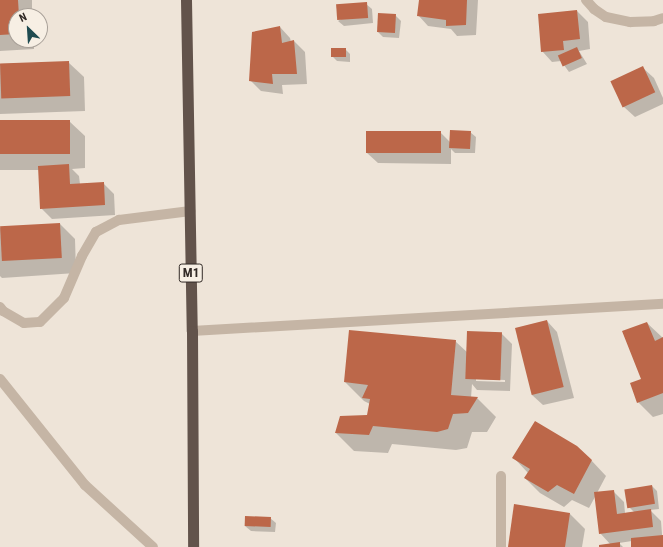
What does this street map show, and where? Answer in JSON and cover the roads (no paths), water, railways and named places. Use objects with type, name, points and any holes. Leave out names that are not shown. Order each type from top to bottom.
[{"type":"highway","name":"M1","points":[[186,0],[192,332],[193,547]]},
{"type":"street","points":[[586,0],[594,9],[606,17],[630,22],[654,21],[663,18]]},
{"type":"street","points":[[0,308],[2,311],[24,323],[40,322],[64,298],[82,256],[96,232],[119,220],[190,211]]},
{"type":"street","points":[[192,332],[663,304]]},
{"type":"street","points":[[0,379],[85,485],[153,547]]},
{"type":"street","points":[[501,476],[501,547]]}]
